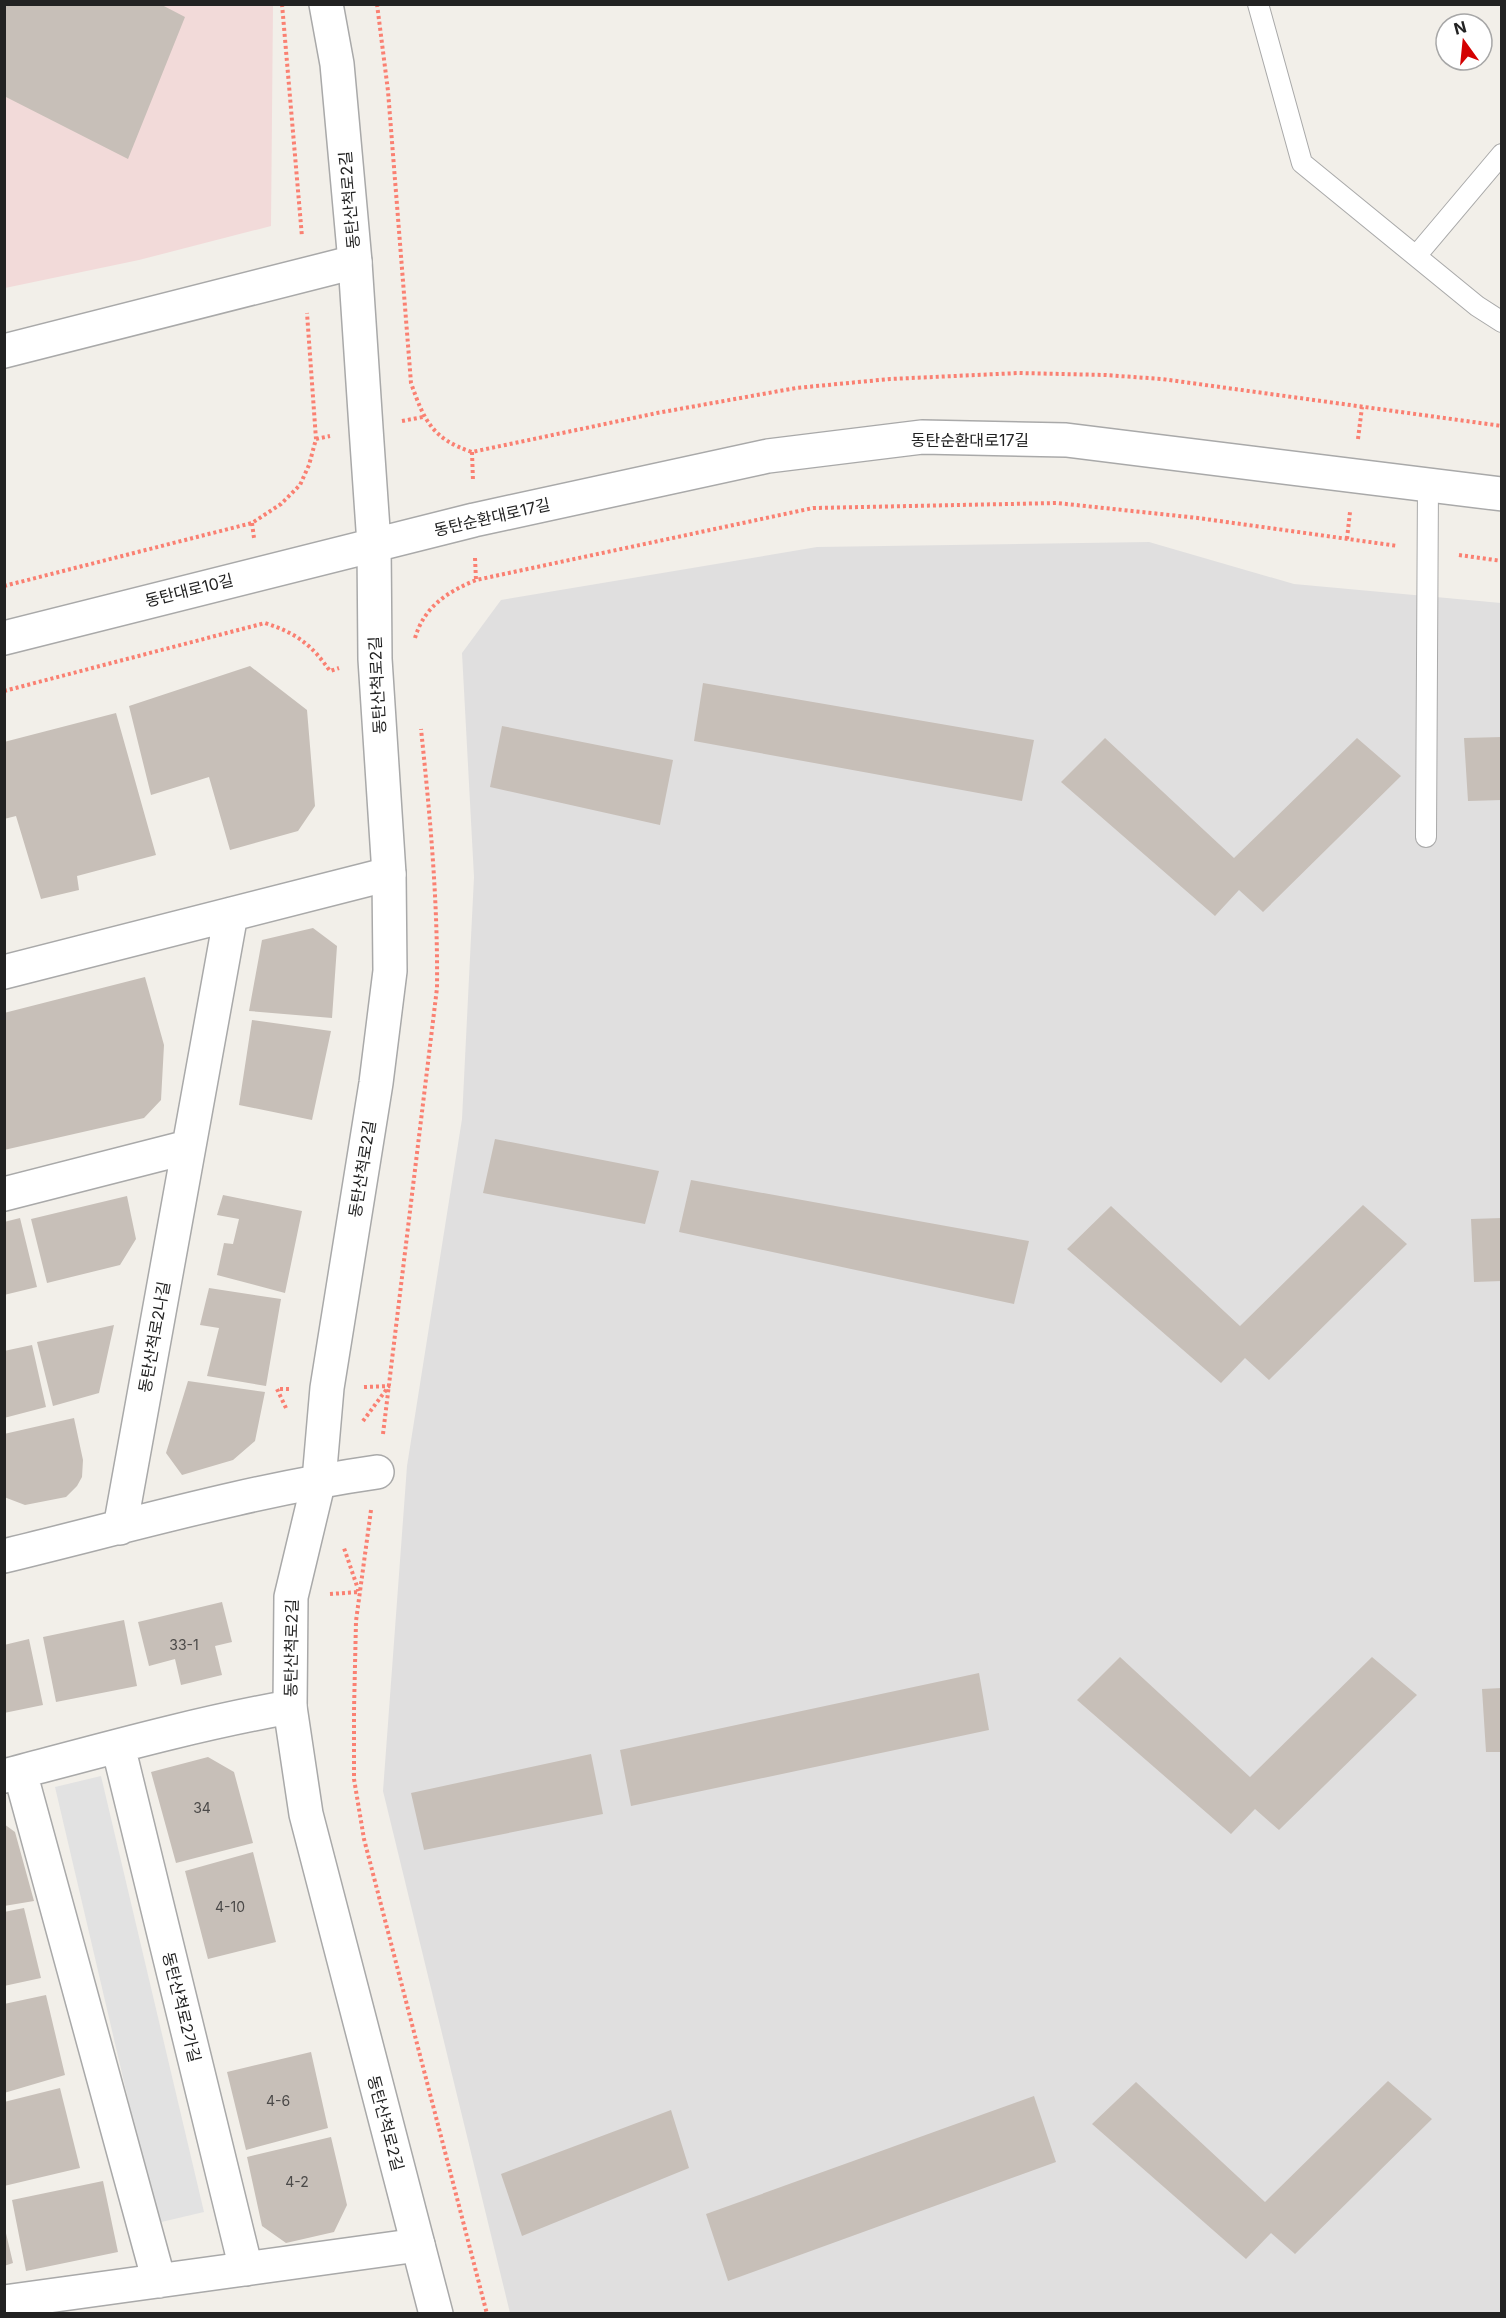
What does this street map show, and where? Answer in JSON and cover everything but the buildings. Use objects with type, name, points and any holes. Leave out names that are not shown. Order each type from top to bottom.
[{"type":"street","name":"동탄산척로2길","points":[[326,4],[338,64],[355,262],[374,544],[375,659],[389,874],[390,971],[376,1083],[327,1388],[319,1480],[291,1597],[290,1707],[306,1814],[436,2313]]},
{"type":"street","points":[[4,351],[355,262]]},
{"type":"street","name":"동탄순환대로17길","points":[[374,544],[768,456],[922,438],[1066,440],[1502,494]]},
{"type":"street","name":"동탄대로10길","points":[[4,638],[374,544]]},
{"type":"street","points":[[4,972],[389,874]]},
{"type":"street","name":"동탄산척로2나길","points":[[120,1528],[231,914]]},
{"type":"street","points":[[4,1194],[188,1147]]},
{"type":"street","points":[[4,1556],[319,1480],[377,1472]]},
{"type":"street","points":[[159,2281],[12,1774],[250,1714],[290,1707]]},
{"type":"street","name":"동탄산척로2가길","points":[[118,1746],[246,2269]]},
{"type":"street","points":[[4,2302],[418,2245]]},
{"type":"lane","points":[[1258,4],[1302,163],[1477,306],[1502,322]]},
{"type":"lane","points":[[1416,256],[1502,154]]},
{"type":"lane","points":[[1426,837],[1428,484]]},
{"type":"path","points":[[4,586],[252,524],[281,504],[300,485],[309,465],[316,439],[282,4]]},
{"type":"path","points":[[377,4],[388,91],[411,383],[423,417]]},
{"type":"path","points":[[476,580],[813,508],[1057,503],[1198,518],[1502,561]]},
{"type":"path","points":[[4,691],[265,624],[287,630],[306,643],[319,655],[330,671]]},
{"type":"path","points":[[377,1472],[356,1622],[354,1779],[364,1839],[487,2313]]},
{"type":"shaded area","points":[[4,5],[273,5],[271,226],[139,260],[5,288]]},
{"type":"shaded area","points":[[1149,542],[1294,584],[1501,603],[1501,2313],[510,2313],[383,1791],[407,1466],[462,1119],[474,877],[462,653],[501,600],[817,547]]},
{"type":"shaded area","points":[[101,1776],[204,2212],[157,2223],[55,1787]]}]
